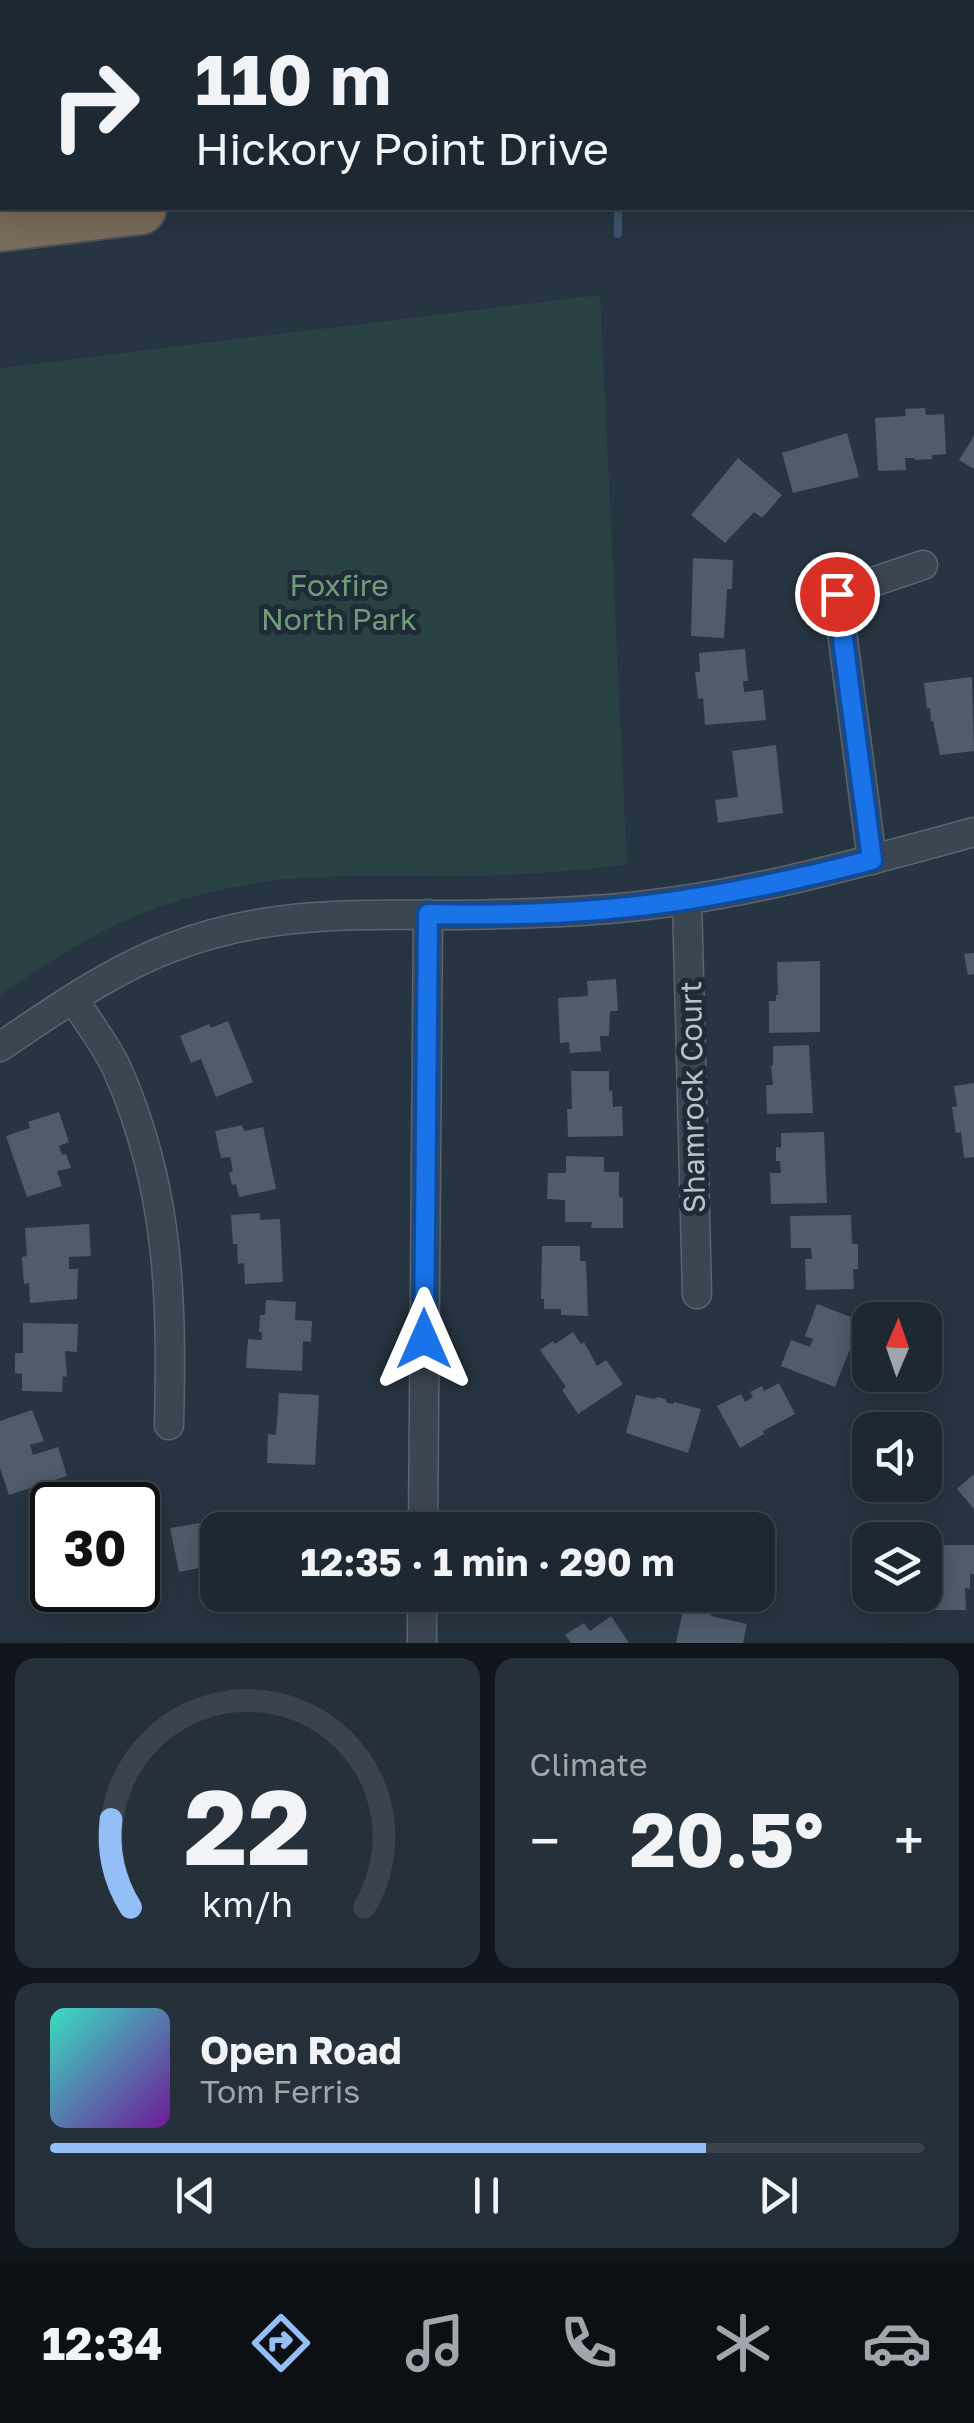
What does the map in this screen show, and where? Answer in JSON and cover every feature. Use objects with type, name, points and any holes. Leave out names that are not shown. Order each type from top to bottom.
[{"type":"highway","points":[[0,225],[124,210]]},
{"type":"street","points":[[872,860],[837,594],[922,566]]},
{"type":"street","points":[[0,1047],[159,952],[234,929],[307,916],[553,912],[688,900],[813,875],[974,832]]},
{"type":"street","name":"Shamrock Court","points":[[688,900],[697,1294]]},
{"type":"street","points":[[422,1512],[428,914]]},
{"type":"street","points":[[74,1000],[116,1068],[142,1132],[160,1205],[172,1331],[169,1425]]},
{"type":"street","points":[[422,1612],[422,1643]]},
{"type":"green space","name":"Foxfire North Park","points":[[600,295],[627,865],[494,875],[309,877],[229,888],[169,903],[118,924],[0,995],[0,368]]},
{"type":"building","points":[[925,408],[926,415],[944,414],[946,454],[932,455],[932,459],[905,458],[906,470],[878,471],[875,418],[906,416],[905,409]]},
{"type":"building","points":[[847,433],[859,477],[793,493],[782,453]]},
{"type":"building","points":[[974,436],[974,469],[959,460]]},
{"type":"building","points":[[738,458],[782,495],[762,518],[754,512],[725,543],[691,515]]},
{"type":"building","points":[[693,558],[733,560],[724,638],[691,636]]},
{"type":"building","points":[[745,649],[748,681],[743,681],[744,692],[763,690],[766,720],[705,725],[703,698],[698,699],[695,672],[700,672],[699,653]]},
{"type":"building","points":[[972,677],[974,751],[940,755],[924,683]]},
{"type":"building","points":[[776,745],[783,813],[718,823],[715,800],[738,797],[732,751]]},
{"type":"building","points":[[974,953],[974,974],[968,975],[964,954]]},
{"type":"building","points":[[820,961],[820,1032],[769,1033],[769,1001],[776,1001],[778,995],[777,962]]},
{"type":"building","points":[[616,979],[618,1011],[610,1011],[609,1036],[600,1036],[601,1051],[570,1053],[569,1042],[560,1043],[558,998],[588,996],[587,981]]},
{"type":"building","points":[[228,1021],[253,1082],[216,1097],[201,1059],[191,1063],[180,1036]]},
{"type":"building","points":[[809,1045],[813,1113],[767,1114],[766,1085],[773,1085],[773,1046]]},
{"type":"building","points":[[571,1071],[609,1071],[613,1107],[622,1106],[623,1136],[568,1137]]},
{"type":"building","points":[[974,1083],[974,1157],[964,1158],[961,1132],[956,1133],[952,1107],[957,1106],[954,1086]]},
{"type":"building","points":[[59,1112],[69,1142],[59,1146],[71,1168],[57,1171],[62,1186],[27,1197],[6,1136],[30,1128],[28,1122]]},
{"type":"building","points":[[242,1125],[244,1131],[263,1127],[276,1189],[239,1197],[236,1184],[232,1185],[230,1157],[221,1158],[215,1131]]},
{"type":"building","points":[[824,1132],[827,1203],[771,1204],[770,1173],[781,1173],[776,1147],[781,1148],[781,1133]]},
{"type":"building","points":[[566,1156],[604,1157],[604,1172],[619,1172],[623,1228],[591,1228],[592,1222],[565,1222],[565,1200],[547,1199],[548,1173],[566,1173]]},
{"type":"building","points":[[260,1213],[260,1220],[280,1219],[283,1282],[245,1284],[244,1263],[238,1264],[231,1215]]},
{"type":"building","points":[[851,1215],[852,1244],[858,1244],[854,1289],[806,1290],[805,1259],[812,1259],[811,1248],[791,1248],[790,1216]]},
{"type":"building","points":[[89,1224],[91,1256],[69,1257],[69,1269],[78,1269],[77,1299],[30,1303],[22,1257],[27,1256],[25,1228]]},
{"type":"building","points":[[542,1246],[580,1246],[580,1261],[586,1261],[588,1316],[561,1315],[561,1309],[544,1309]]},
{"type":"building","points":[[266,1300],[296,1302],[295,1320],[312,1321],[311,1342],[303,1341],[302,1371],[246,1368],[248,1339],[262,1340],[260,1315],[265,1315]]},
{"type":"building","points":[[817,1304],[852,1318],[852,1344],[835,1387],[781,1366],[791,1340],[810,1347],[813,1339],[805,1336]]},
{"type":"building","points":[[23,1323],[78,1324],[77,1352],[65,1351],[67,1377],[63,1376],[62,1392],[22,1391],[22,1374],[15,1373],[15,1353],[23,1353]]},
{"type":"building","points":[[573,1332],[581,1344],[584,1342],[597,1366],[606,1360],[623,1384],[578,1414],[562,1390],[566,1387],[540,1350]]},
{"type":"building","points":[[779,1383],[795,1414],[740,1448],[717,1406],[741,1394],[745,1402],[753,1397],[750,1392],[762,1386],[764,1391]]},
{"type":"building","points":[[279,1393],[319,1395],[315,1465],[267,1463],[268,1434],[276,1435]]},
{"type":"building","points":[[636,1395],[701,1409],[688,1453],[626,1433]]},
{"type":"building","points":[[32,1410],[44,1441],[30,1445],[33,1455],[58,1447],[67,1476],[30,1482],[30,1488],[9,1495],[0,1468],[0,1421]]},
{"type":"building","points":[[974,1474],[974,1509],[957,1489]]},
{"type":"building","points":[[200,1523],[200,1568],[179,1572],[170,1528]]},
{"type":"building","points":[[942,1545],[974,1545],[974,1574],[970,1574],[970,1589],[965,1588],[966,1610],[942,1610]]},
{"type":"building","points":[[683,1612],[712,1612],[711,1616],[747,1624],[743,1643],[676,1643]]},
{"type":"building","points":[[611,1616],[629,1643],[571,1643],[565,1635],[584,1623],[590,1631]]},
{"type":"waterway","points":[[618,210],[618,234]]},
{"type":"route","points":[[424,1339],[428,914],[538,913],[688,900],[872,860],[837,594]]}]
